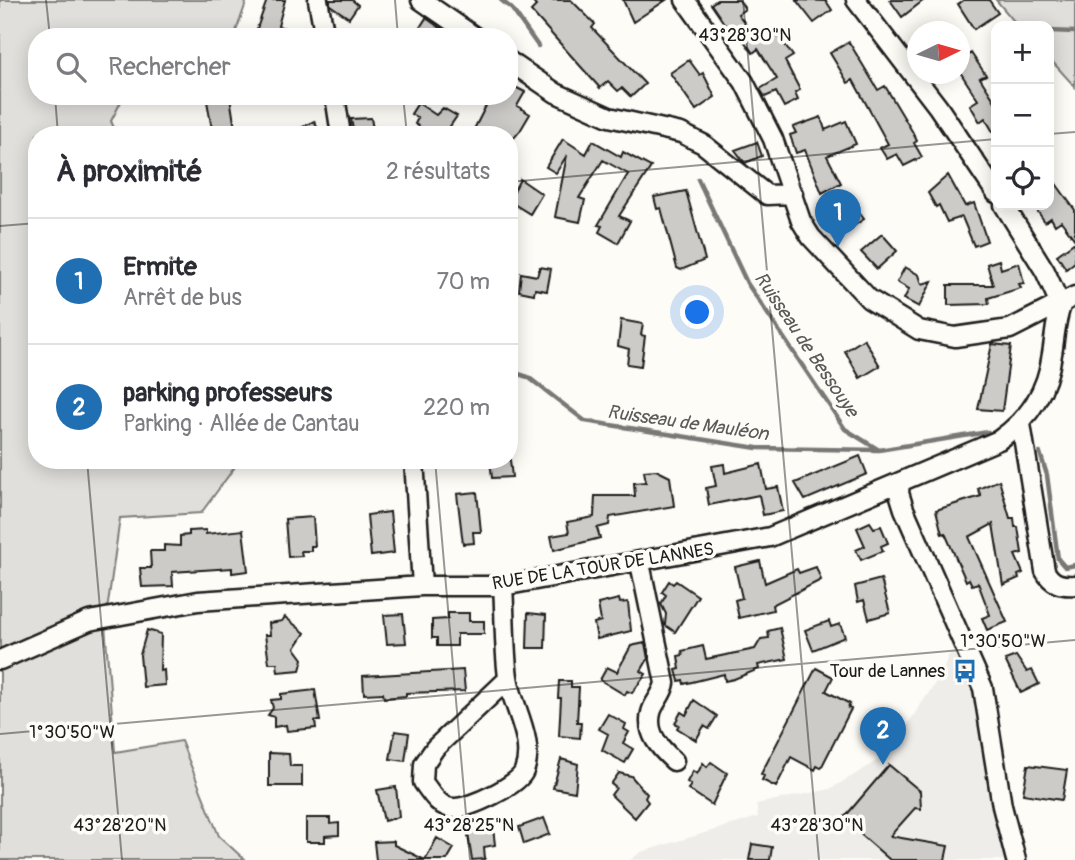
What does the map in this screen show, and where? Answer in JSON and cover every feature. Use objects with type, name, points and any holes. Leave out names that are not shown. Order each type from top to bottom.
[{"type":"street","points":[[318,0],[323,28]]},
{"type":"street","points":[[421,0],[462,28]]},
{"type":"street","points":[[685,0],[744,82],[774,139],[801,220],[827,255],[869,299],[919,330],[955,337],[978,336],[1010,329],[1068,301],[1045,271],[1007,210]]},
{"type":"street","points":[[856,0],[937,107],[991,186]]},
{"type":"street","points":[[518,67],[556,93],[609,117],[681,133],[703,144],[766,195],[793,194]]},
{"type":"street","points":[[336,105],[340,126]]},
{"type":"street","name":"RUE DE LA TOUR DE LANNES","points":[[0,660],[89,621],[198,601],[422,586],[503,586],[640,563],[770,537],[999,440],[1021,424],[1035,404],[1050,369],[1055,320],[1068,301]]},
{"type":"street","points":[[1021,424],[1045,571],[1050,580],[1062,586],[1075,585]]},
{"type":"street","points":[[415,469],[422,586]]},
{"type":"street","points":[[900,482],[904,509],[983,688],[1002,806],[1016,860]]},
{"type":"street","points":[[640,563],[665,683],[663,695],[651,712],[651,728],[656,744],[674,761]]},
{"type":"street","points":[[503,586],[508,679],[528,755],[524,773],[515,784],[470,804],[454,809],[441,804],[423,782],[424,764],[435,748],[508,679]]},
{"type":"shaded area","points":[[0,0],[247,0],[237,28],[28,28],[28,105],[119,105],[111,121],[113,126],[28,126],[28,469],[233,469],[201,513],[120,518],[105,625],[115,752],[181,741],[219,836],[245,860],[0,860]]},
{"type":"shaded area","points":[[996,0],[1075,0],[1075,87],[1054,64],[1054,21],[1014,21]]},
{"type":"shaded area","points":[[957,652],[976,695],[1007,860],[630,860],[641,852],[758,817],[756,804],[830,789],[878,760],[899,737],[942,673],[949,654]]},
{"type":"building","points":[[267,0],[285,0],[278,26],[284,28],[257,28]]},
{"type":"building","points":[[330,0],[352,0],[358,5],[349,18],[330,5]]},
{"type":"building","points":[[531,0],[571,0],[595,24],[592,28],[645,84],[631,97],[622,88],[618,91],[608,81],[600,88],[531,11],[536,6]]},
{"type":"building","points":[[623,0],[666,0],[633,22]]},
{"type":"building","points":[[717,0],[739,0],[745,9],[738,14],[753,34],[757,31],[766,43],[778,35],[793,56],[785,61],[800,90],[795,93],[798,100],[784,107],[776,92],[765,97],[760,89],[777,79],[758,49],[753,53],[735,29],[730,32],[711,4]]},
{"type":"building","points":[[796,0],[826,1],[832,10],[814,23]]},
{"type":"building","points":[[890,0],[924,0],[902,17]]},
{"type":"building","points":[[964,0],[989,0],[998,13],[974,29],[958,4]]},
{"type":"building","points":[[426,18],[440,28],[420,28]]},
{"type":"building","points":[[849,42],[878,90],[885,86],[912,131],[917,141],[914,143],[922,157],[904,166],[897,154],[887,159],[880,148],[888,144],[853,80],[848,83],[830,53]]},
{"type":"building","points":[[970,54],[986,75],[980,78],[991,95],[991,128],[985,118],[980,122],[970,105],[978,100],[968,84],[970,84]]},
{"type":"building","points":[[689,60],[700,75],[703,73],[715,97],[696,110],[670,73]]},
{"type":"building","points":[[518,88],[525,92],[518,104]]},
{"type":"building","points":[[208,105],[231,105],[235,126],[211,126]]},
{"type":"building","points":[[417,105],[421,105],[436,115],[443,108],[457,116],[450,126],[418,126],[415,124],[418,118],[411,114]]},
{"type":"building","points":[[486,105],[518,105],[530,114],[518,133],[518,126],[476,126]]},
{"type":"building","points":[[821,117],[825,130],[846,121],[856,144],[827,156],[841,183],[822,193],[805,150],[796,153],[790,135],[796,133],[793,127]]},
{"type":"building","points":[[371,118],[372,126],[352,126],[351,119]]},
{"type":"building","points":[[563,139],[586,154],[593,141],[621,157],[623,152],[651,167],[619,216],[630,221],[618,243],[599,232],[602,226],[598,225],[628,174],[603,160],[579,198],[585,200],[580,222],[555,217],[567,155],[556,173],[546,167]]},
{"type":"building","points":[[757,142],[762,156],[745,163],[735,150]]},
{"type":"building","points":[[948,175],[965,206],[974,203],[987,241],[974,246],[962,217],[947,222],[939,205],[936,207],[928,193]]},
{"type":"building","points":[[520,179],[542,194],[530,214],[518,207]]},
{"type":"building","points":[[1054,181],[1075,210],[1075,240],[1061,221],[1055,225],[1051,218],[1045,222],[1037,210],[1054,210]]},
{"type":"building","points":[[686,191],[705,260],[681,270],[677,268],[661,208],[657,209],[654,197]]},
{"type":"building","points":[[850,201],[864,219],[849,229],[836,212]]},
{"type":"building","points":[[882,234],[897,251],[877,269],[861,252]]},
{"type":"building","points":[[1075,242],[1075,262],[1066,269],[1057,255]]},
{"type":"building","points":[[999,260],[1001,269],[1019,263],[1024,283],[1019,284],[1021,288],[988,298],[989,304],[948,305],[948,285],[993,285],[987,264]]},
{"type":"building","points":[[540,267],[551,269],[547,291],[535,289],[534,294],[519,291],[521,273],[537,276]]},
{"type":"building","points":[[905,267],[919,275],[922,284],[932,281],[919,307],[904,299],[909,289],[897,282]]},
{"type":"building","points":[[621,320],[643,324],[641,335],[645,336],[641,366],[627,364],[629,349],[618,346]]},
{"type":"building","points":[[864,339],[880,366],[860,378],[845,351]]},
{"type":"building","points":[[992,344],[1011,346],[1002,411],[978,409]]},
{"type":"building","points":[[860,456],[867,474],[805,500],[795,483]]},
{"type":"building","points":[[724,464],[725,473],[761,464],[766,489],[778,487],[783,511],[763,515],[759,495],[709,505],[706,488],[716,486],[712,466]]},
{"type":"building","points":[[491,469],[511,469],[512,477],[492,478]]},
{"type":"building","points":[[656,470],[670,477],[674,506],[610,517],[609,525],[597,528],[600,538],[554,550],[551,536],[569,533],[567,522],[594,517],[595,496],[635,496],[634,483],[646,482],[644,471]]},
{"type":"building","points":[[999,480],[1010,518],[1014,518],[1015,527],[1018,527],[1022,553],[1015,555],[1023,573],[1018,575],[1019,578],[1003,585],[993,524],[969,537],[1007,622],[987,630],[982,618],[990,615],[978,583],[972,585],[969,579],[966,581],[945,533],[942,534],[936,510],[981,496],[978,489]]},
{"type":"building","points":[[477,492],[481,532],[473,532],[474,543],[463,544],[457,494]]},
{"type":"building","points":[[390,512],[394,553],[371,556],[367,515]]},
{"type":"building","points":[[313,517],[315,546],[311,546],[311,551],[301,551],[302,556],[288,557],[285,519]]},
{"type":"building","points":[[870,522],[874,528],[881,526],[888,543],[881,546],[883,551],[861,560],[856,550],[865,546],[857,528]]},
{"type":"building","points":[[206,530],[206,534],[243,530],[248,571],[232,573],[232,568],[172,572],[173,586],[142,587],[140,568],[151,568],[150,551],[164,551],[164,545],[180,546],[180,536],[189,535],[189,531]]},
{"type":"building","points":[[760,561],[765,583],[797,569],[799,573],[816,567],[821,580],[772,605],[773,610],[739,618],[735,600],[742,598],[735,567]]},
{"type":"building","points":[[881,579],[890,613],[869,619],[864,600],[858,602],[855,586]]},
{"type":"building","points":[[669,581],[673,584],[676,581],[698,596],[675,632],[665,625],[666,614],[661,604],[666,595],[662,592]]},
{"type":"building","points":[[619,599],[620,603],[628,602],[631,631],[597,639],[594,623],[601,621],[598,604]]},
{"type":"building","points":[[448,613],[469,613],[469,621],[484,621],[484,634],[457,634],[457,646],[437,646],[437,638],[432,638],[432,620],[448,619]]},
{"type":"building","points":[[528,613],[546,615],[545,648],[527,648]]},
{"type":"building","points":[[403,614],[406,643],[387,644],[384,615]]},
{"type":"building","points":[[285,617],[305,633],[295,648],[303,659],[300,670],[278,672],[277,663],[269,663],[265,635],[270,635],[269,623],[282,621]]},
{"type":"building","points":[[829,621],[831,627],[840,624],[845,637],[813,650],[805,630]]},
{"type":"building","points":[[780,628],[787,659],[758,665],[759,669],[725,681],[724,674],[684,684],[683,680],[679,681],[676,670],[680,669],[678,656],[683,655],[682,651],[703,646],[706,659],[755,649],[761,639],[769,638],[768,631]]},
{"type":"building","points":[[147,630],[161,634],[160,671],[164,670],[165,685],[143,687],[140,655]]},
{"type":"building","points":[[645,643],[648,659],[641,671],[646,674],[632,693],[627,691],[625,695],[600,680],[607,667],[617,672],[631,646]]},
{"type":"building","points":[[1016,656],[1027,672],[1032,670],[1039,684],[1021,693],[1005,660]]},
{"type":"building","points":[[816,668],[833,677],[826,691],[850,704],[848,708],[851,709],[821,768],[817,766],[815,770],[791,757],[776,787],[762,780],[764,776],[761,774]]},
{"type":"building","points":[[463,670],[465,691],[406,693],[406,696],[384,698],[383,693],[364,694],[363,676]]},
{"type":"building","points":[[559,681],[571,681],[571,687],[579,687],[577,722],[581,722],[580,738],[559,736]]},
{"type":"building","points":[[315,690],[320,721],[315,721],[316,728],[287,731],[286,725],[274,727],[274,717],[268,715],[273,708],[271,700],[281,699],[281,694]]},
{"type":"building","points":[[694,700],[717,716],[709,729],[704,726],[696,740],[677,728],[679,725],[675,723],[681,712],[686,715]]},
{"type":"building","points":[[608,714],[626,724],[624,729],[629,732],[623,743],[633,749],[625,763],[602,750],[608,734],[599,729]]},
{"type":"building","points":[[395,731],[409,733],[405,761],[390,759]]},
{"type":"building","points":[[269,753],[289,754],[290,766],[302,766],[302,786],[269,786]]},
{"type":"building","points":[[561,759],[578,764],[575,792],[553,788]]},
{"type":"building","points":[[711,762],[727,773],[712,805],[688,789],[691,785],[687,782],[693,771],[697,774],[703,763],[707,767]]},
{"type":"building","points":[[889,765],[920,791],[921,809],[915,808],[890,836],[948,846],[945,860],[890,860],[843,819]]},
{"type":"building","points":[[1028,765],[1067,770],[1062,800],[1023,794]]},
{"type":"building","points":[[619,773],[631,776],[647,794],[645,798],[648,802],[635,818],[611,795],[616,788],[611,784]]},
{"type":"building","points":[[396,787],[399,817],[384,821],[377,790]]},
{"type":"building","points":[[306,818],[330,818],[330,824],[339,823],[339,835],[325,836],[325,842],[306,842]]},
{"type":"building","points":[[544,818],[550,834],[524,844],[519,827]]},
{"type":"building","points":[[493,828],[495,845],[484,847],[485,859],[472,860],[467,829]]},
{"type":"building","points":[[437,838],[454,848],[447,860],[425,860]]},
{"type":"building","points":[[394,841],[394,845],[425,860],[376,860],[374,842]]},
{"type":"building","points":[[752,844],[772,847],[770,860],[749,860]]},
{"type":"waterway","name":"Ruisseau de Bessouye","points":[[501,0],[512,9],[538,46]]},
{"type":"waterway","points":[[1054,31],[1075,32]]},
{"type":"waterway","name":"Ruisseau de Bessouye","points":[[698,179],[747,283],[845,429],[879,450],[988,432]]},
{"type":"waterway","name":"Ruisseau de Mauléon","points":[[518,374],[528,377],[585,421],[757,448],[879,450]]},
{"type":"waterway","name":"Ruisseau de Bessouye","points":[[1040,453],[1047,475],[1058,559],[1065,567],[1075,565]]},
{"type":"place","name":"Ermite","points":[[838,247]]},
{"type":"place","name":"Tour de Lannes","points":[[965,671]]},
{"type":"place","name":"parking professeurs","points":[[883,765]]}]
